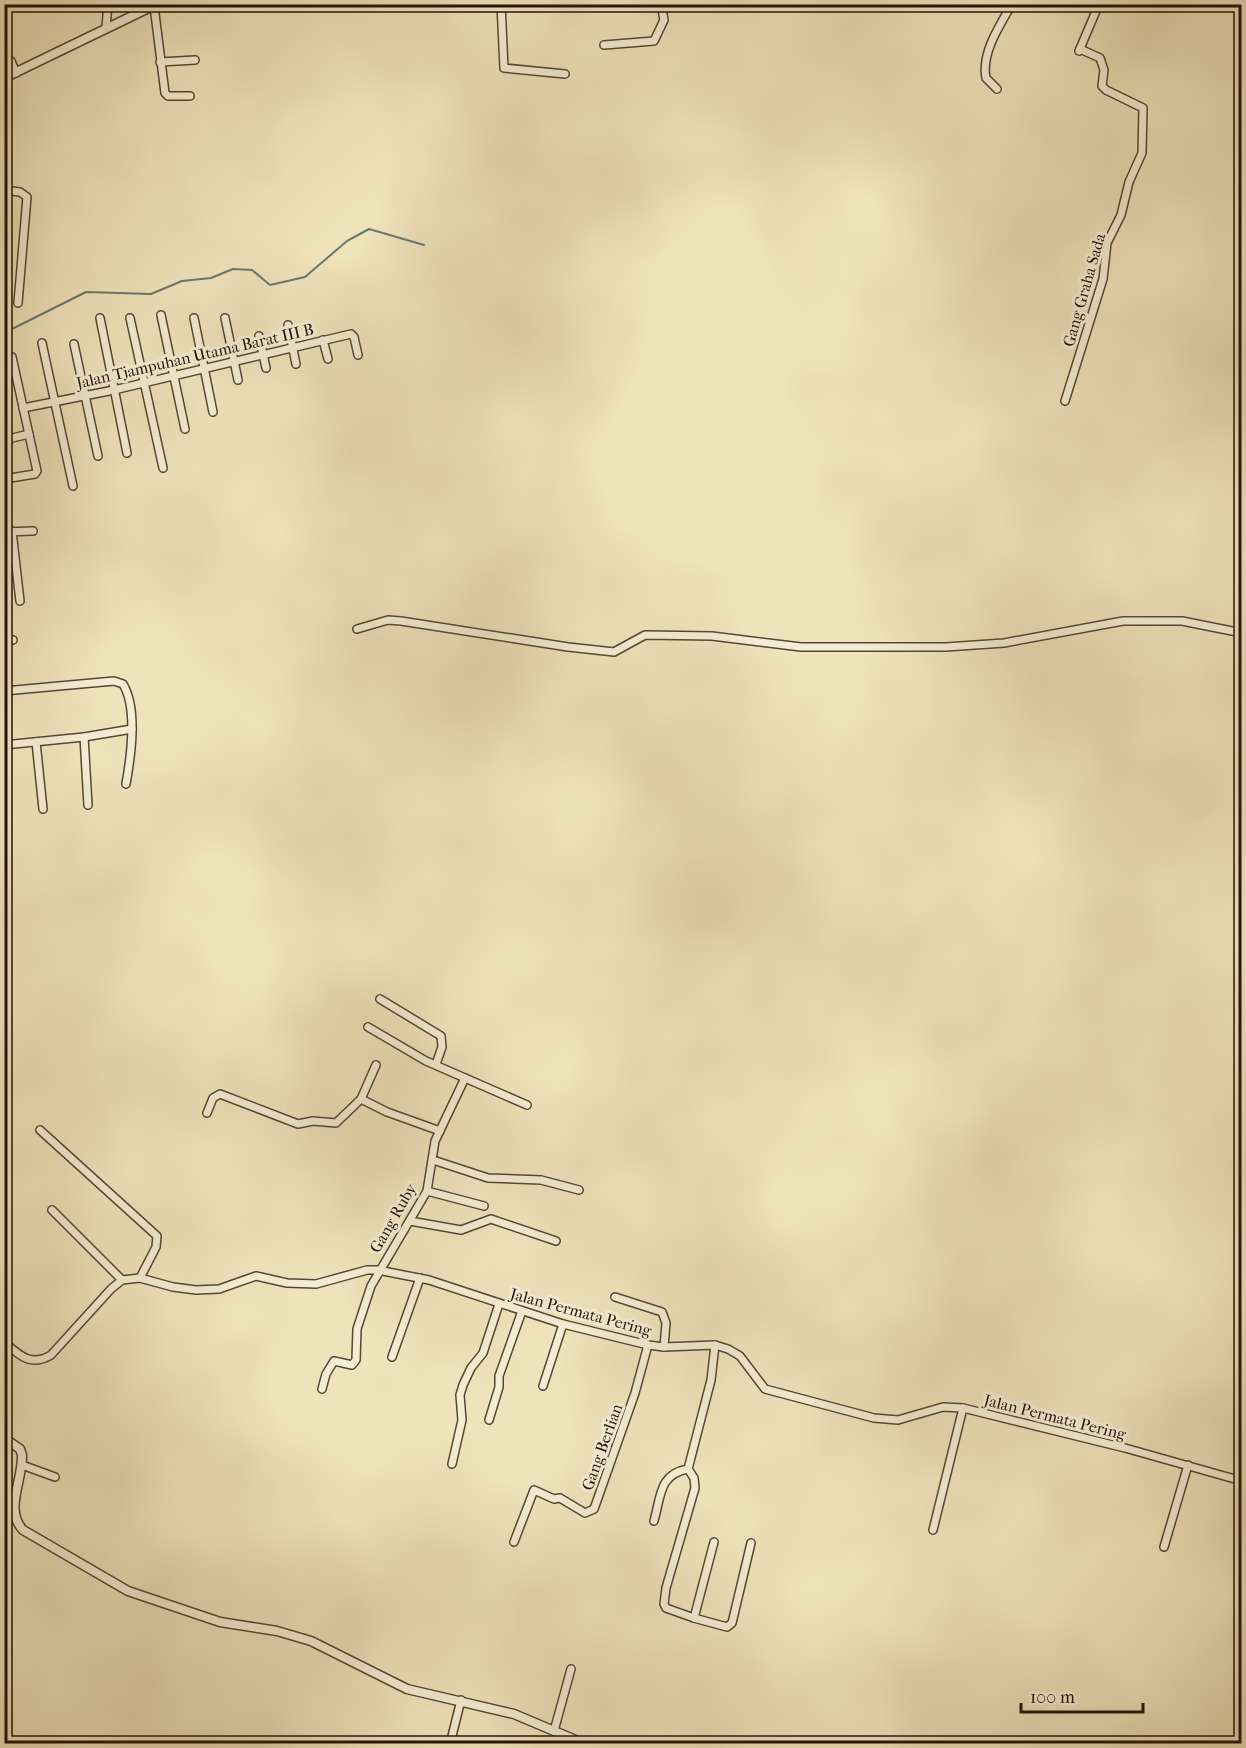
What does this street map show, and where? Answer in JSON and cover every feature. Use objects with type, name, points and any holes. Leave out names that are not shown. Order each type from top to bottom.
[{"type":"street","points":[[107,23],[108,4]]},
{"type":"street","points":[[501,4],[504,68],[565,74]]},
{"type":"street","points":[[604,45],[654,41],[664,20],[661,4]]},
{"type":"street","points":[[997,88],[986,78],[986,70],[990,48],[1012,4]]},
{"type":"street","name":"Gang Graha Sada","points":[[1065,401],[1103,279],[1107,243],[1121,215],[1129,182],[1142,147],[1140,121],[1143,108],[1106,90],[1102,86],[1104,70],[1100,58],[1080,50],[1099,4]]},
{"type":"street","points":[[4,78],[16,74],[107,23],[155,5],[160,62],[166,95],[190,96]]},
{"type":"street","points":[[4,60],[11,61],[16,74]]},
{"type":"street","points":[[160,62],[195,60]]},
{"type":"street","points":[[4,190],[20,192],[27,197],[18,303]]},
{"type":"street","points":[[160,315],[184,429]]},
{"type":"street","points":[[99,318],[128,453]]},
{"type":"street","points":[[130,318],[163,468]]},
{"type":"street","points":[[194,318],[213,412]]},
{"type":"street","points":[[225,318],[238,380]]},
{"type":"street","points":[[288,325],[296,364]]},
{"type":"street","name":"Jalan Tjampuhan Utama Barat III B","points":[[23,408],[114,390],[234,360],[353,335],[358,355]]},
{"type":"street","points":[[259,336],[266,368]]},
{"type":"street","points":[[323,340],[328,359]]},
{"type":"street","points":[[42,343],[73,486]]},
{"type":"street","points":[[74,344],[98,456]]},
{"type":"street","points":[[4,479],[35,474],[37,471],[12,357]]},
{"type":"street","points":[[4,440],[29,434]]},
{"type":"street","points":[[20,601],[8,532],[33,531]]},
{"type":"street","points":[[357,629],[383,621],[401,621],[614,652],[645,635],[712,636],[801,647],[946,647],[1004,643],[1123,621],[1182,621],[1242,633]]},
{"type":"street","points":[[4,640],[13,640]]},
{"type":"street","points":[[4,691],[114,681],[123,684],[132,729],[132,752],[126,784]]},
{"type":"street","points":[[4,745],[84,737],[132,729]]},
{"type":"street","points":[[84,737],[88,805]]},
{"type":"street","points":[[36,742],[44,809]]},
{"type":"street","points":[[381,999],[441,1036],[442,1047],[436,1064]]},
{"type":"street","points":[[368,1027],[404,1049],[527,1105]]},
{"type":"street","points":[[207,1113],[213,1098],[220,1094],[298,1124],[313,1121],[332,1123],[342,1119],[362,1099],[376,1065]]},
{"type":"street","name":"Gang Ruby","points":[[322,1389],[326,1374],[334,1361],[352,1365],[356,1360],[357,1329],[378,1270],[427,1191],[435,1142],[465,1078]]},
{"type":"street","points":[[362,1099],[387,1112],[440,1131]]},
{"type":"street","points":[[40,1130],[158,1236],[156,1247],[140,1278]]},
{"type":"street","points":[[433,1160],[488,1178],[541,1180],[579,1190]]},
{"type":"street","points":[[427,1191],[484,1206]]},
{"type":"street","points":[[4,1342],[26,1360],[42,1360],[51,1354],[122,1280],[52,1210]]},
{"type":"street","points":[[410,1221],[461,1230],[491,1219],[556,1241]]},
{"type":"street","name":"Jalan Permata Pering","points":[[122,1280],[140,1278],[173,1287],[212,1290],[256,1276],[286,1283],[316,1284],[367,1270],[378,1270],[420,1278],[563,1324],[648,1345],[664,1347],[715,1345],[740,1356],[765,1389],[874,1418],[898,1420],[943,1407],[963,1408],[1242,1481]]},
{"type":"street","points":[[392,1357],[420,1278]]},
{"type":"street","points":[[615,1297],[662,1312],[666,1323],[664,1347]]},
{"type":"street","points":[[452,1464],[462,1420],[460,1395],[471,1368],[483,1353],[499,1304]]},
{"type":"street","points":[[489,1420],[499,1387],[499,1377],[522,1311]]},
{"type":"street","points":[[543,1386],[563,1324]]},
{"type":"street","name":"Gang Berlian","points":[[514,1542],[534,1490],[554,1499],[560,1498],[585,1513],[594,1509],[635,1393],[648,1345]]},
{"type":"street","points":[[715,1345],[711,1380],[688,1469],[695,1481],[694,1488],[664,1604],[672,1611],[727,1627],[732,1623],[751,1543]]},
{"type":"street","points":[[933,1530],[963,1408]]},
{"type":"street","points":[[4,1438],[20,1449],[22,1465],[13,1513],[16,1523],[23,1530],[128,1591],[220,1622],[277,1631],[311,1641],[407,1689],[514,1714],[585,1743]]},
{"type":"street","points":[[22,1465],[55,1477]]},
{"type":"street","points":[[1164,1547],[1188,1466]]},
{"type":"street","points":[[654,1521],[666,1479],[675,1471],[688,1469]]},
{"type":"street","points":[[694,1618],[714,1542]]},
{"type":"street","points":[[554,1731],[571,1669]]},
{"type":"street","points":[[450,1743],[461,1700]]},
{"type":"waterway","points":[[4,333],[86,292],[151,294],[182,281],[211,278],[233,269],[252,270],[270,285],[305,277],[347,241],[369,229],[424,245]]}]
